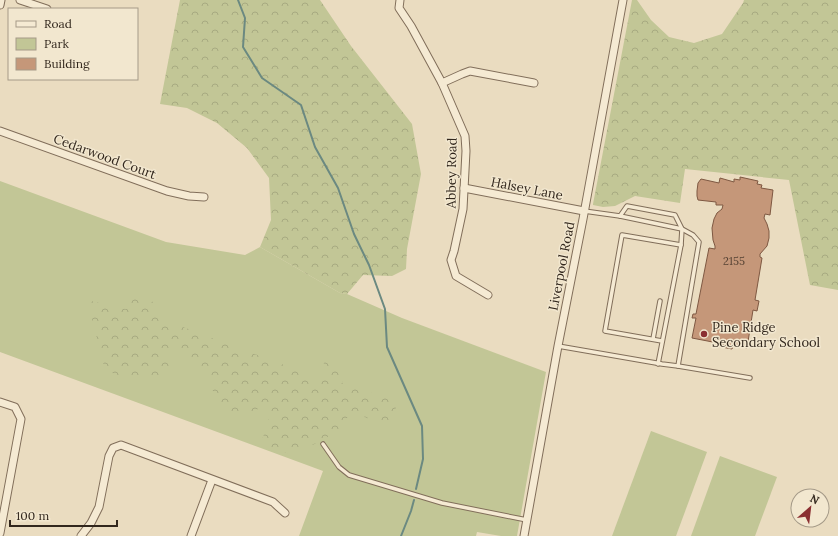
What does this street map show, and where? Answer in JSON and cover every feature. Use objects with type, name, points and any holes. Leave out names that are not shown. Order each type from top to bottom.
[{"type":"street","points":[[0,5],[1,0]]},
{"type":"street","points":[[20,0],[44,8]]},
{"type":"street","name":"Abbey Road","points":[[400,0],[399,8],[411,26],[442,83],[465,136],[463,209],[451,260],[456,276],[488,295]]},
{"type":"street","name":"Liverpool Road","points":[[524,536],[623,0]]},
{"type":"street","points":[[442,83],[470,71],[534,83]]},
{"type":"street","name":"Cedarwood Court","points":[[0,131],[167,191],[189,196],[204,197]]},
{"type":"street","name":"Halsey Lane","points":[[464,188],[584,211]]},
{"type":"street","points":[[0,402],[15,407],[21,419],[0,533]]},
{"type":"street","points":[[81,536],[91,523],[99,507],[109,456],[113,448],[121,445],[273,502],[285,513]]},
{"type":"street","points":[[191,536],[212,480]]},
{"type":"lane","points":[[620,216],[626,206],[675,215],[682,229],[681,245],[658,364]]},
{"type":"lane","points":[[584,211],[620,216],[682,229],[693,235],[699,242],[678,366]]},
{"type":"lane","points":[[662,341],[605,331],[622,235],[681,245]]},
{"type":"lane","points":[[653,339],[660,301]]},
{"type":"lane","points":[[558,346],[658,364],[750,378]]},
{"type":"lane","points":[[323,444],[339,467],[349,475],[442,503],[527,520]]},
{"type":"green space","points":[[180,0],[320,0],[351,46],[412,124],[421,174],[407,249],[406,269],[392,276],[363,275],[347,294],[340,293],[260,247],[271,220],[269,178],[247,148],[217,123],[187,108],[160,104]]},
{"type":"green space","points":[[632,0],[637,0],[651,20],[669,37],[694,43],[722,34],[744,0],[838,0],[838,290],[810,285],[789,180],[685,169],[680,203],[635,196],[615,206],[603,207],[593,205]]},
{"type":"green space","points":[[0,181],[166,242],[245,255],[260,247],[340,293],[347,294],[402,318],[546,372],[517,536],[501,536],[477,532],[476,536],[299,536],[323,471],[0,352]]},
{"type":"green space","points":[[130,293],[153,302],[151,315],[319,378],[325,360],[345,368],[342,383],[399,402],[387,425],[350,412],[344,425],[322,441],[290,454],[260,444],[266,430],[269,416],[258,409],[244,415],[234,415],[227,412],[221,407],[217,400],[203,368],[198,361],[187,354],[175,349],[170,357],[171,374],[159,378],[115,375],[104,366],[92,319],[91,301],[126,309]]},
{"type":"green space","points":[[651,431],[707,452],[676,536],[612,536]]},
{"type":"green space","points":[[720,456],[777,477],[755,536],[691,536]]},
{"type":"building","name":"Pine Ridge Secondary School","points":[[740,177],[758,181],[757,184],[762,185],[761,188],[773,190],[770,215],[765,214],[764,218],[769,231],[769,238],[767,246],[760,254],[760,257],[762,258],[755,300],[759,301],[757,311],[753,310],[747,348],[733,345],[732,349],[722,347],[723,344],[692,338],[696,318],[692,318],[693,314],[696,314],[709,248],[715,249],[712,228],[714,219],[717,213],[722,209],[723,205],[716,205],[716,202],[698,200],[697,191],[698,183],[701,179],[719,183],[720,178],[734,182],[734,179],[740,180]]},
{"type":"waterway","points":[[238,0],[245,18],[243,47],[262,78],[301,105],[315,147],[338,188],[354,234],[369,265],[385,309],[387,347],[422,426],[423,459],[416,489]]},
{"type":"waterway","points":[[401,536],[414,500]]},
{"type":"place","name":"Pine Ridge Secondary School","points":[[704,334]]}]
